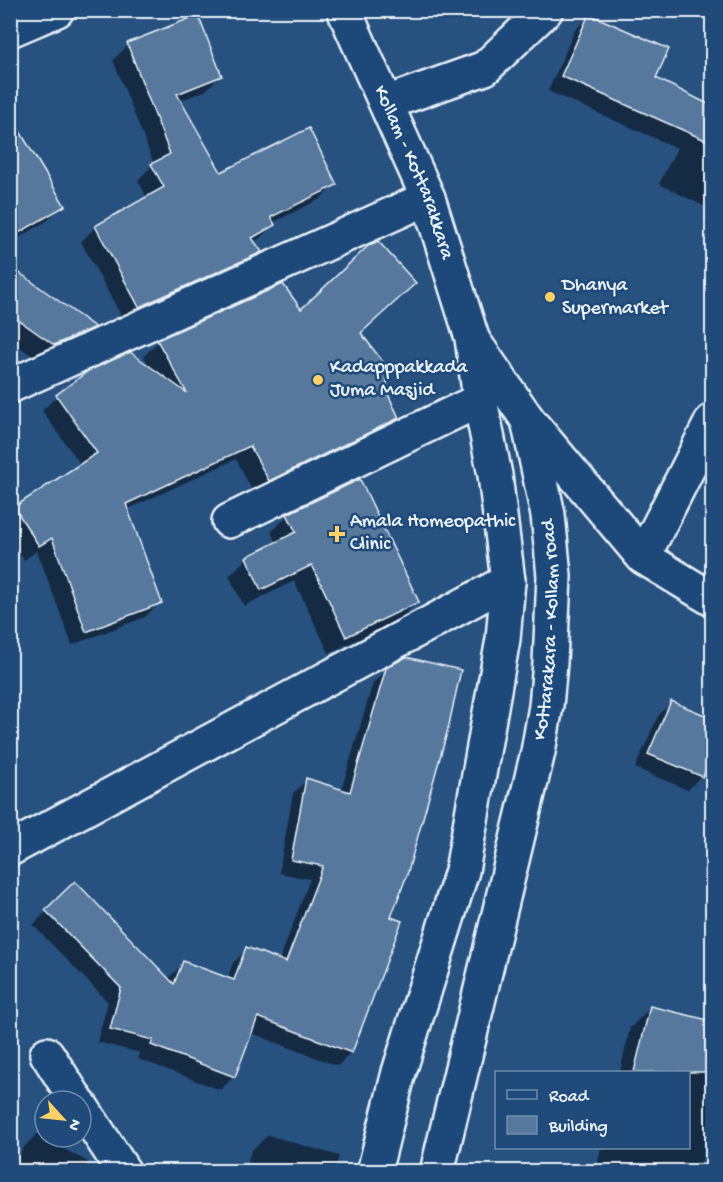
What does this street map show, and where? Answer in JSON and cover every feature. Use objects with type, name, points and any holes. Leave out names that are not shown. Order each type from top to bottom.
[{"type":"street","points":[[10,30],[57,10]]},
{"type":"street","name":"Kollam - Kottarakkara","points":[[344,10],[428,198],[472,338]]},
{"type":"street","points":[[386,103],[484,68],[546,10]]},
{"type":"street","points":[[10,386],[428,198]]},
{"type":"street","name":"Kottarakara - Kollam road","points":[[374,1172],[399,1072],[462,871],[503,639],[508,581],[495,475],[480,400],[472,338]]},
{"type":"street","name":"Kottarakara - Kollam road","points":[[437,1172],[538,752],[550,663],[554,576],[548,515],[528,420],[472,338]]},
{"type":"street","points":[[229,521],[480,400]]},
{"type":"street","points":[[528,420],[643,557],[712,599]]},
{"type":"street","points":[[643,557],[712,421]]},
{"type":"street","points":[[10,849],[508,581]]},
{"type":"street","points":[[47,1054],[69,1089]]},
{"type":"street","points":[[93,1124],[124,1172]]},
{"type":"building","points":[[589,14],[669,49],[656,78],[712,106],[712,143],[561,76]]},
{"type":"building","points":[[198,15],[222,76],[177,94],[221,172],[309,128],[337,185],[271,217],[275,225],[252,238],[262,252],[139,307],[95,226],[164,187],[151,164],[170,154],[127,43]]},
{"type":"building","points":[[10,115],[65,206],[10,238]]},
{"type":"building","points":[[378,241],[416,283],[361,333],[386,366],[388,394],[399,418],[269,481],[250,446],[126,504],[162,603],[86,632],[52,538],[39,546],[14,507],[97,453],[56,395],[88,371],[130,352],[187,393],[157,340],[283,284],[301,309],[368,246]]},
{"type":"building","points":[[10,266],[95,327],[54,345],[10,314]]},
{"type":"building","points":[[360,479],[419,602],[346,637],[312,565],[261,590],[246,557],[296,532],[287,514]]},
{"type":"building","points":[[406,657],[461,670],[448,729],[407,875],[391,917],[402,921],[352,1053],[258,1017],[235,1077],[151,1045],[153,1040],[110,1029],[121,988],[45,910],[75,881],[174,984],[183,961],[234,980],[246,947],[286,962],[323,866],[291,860],[306,778],[350,792],[386,668]]},
{"type":"building","points":[[671,701],[712,718],[712,754],[703,777],[648,754]]},
{"type":"building","points":[[650,1006],[712,1021],[712,1072],[634,1071]]},
{"type":"place","name":"Dhanya Supermarket","points":[[550,297]]},
{"type":"place","name":"Kadapppakkada Juma Masjid","points":[[318,380]]},
{"type":"place","name":"Amala Homeopathic Clinic","points":[[337,534]]}]
